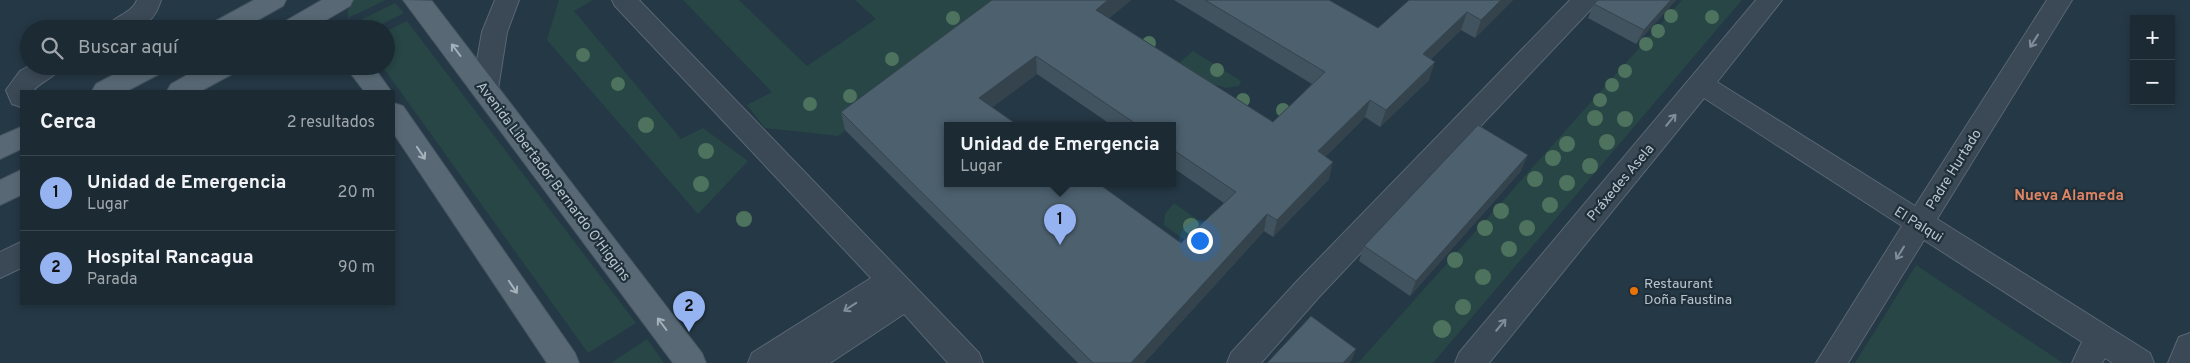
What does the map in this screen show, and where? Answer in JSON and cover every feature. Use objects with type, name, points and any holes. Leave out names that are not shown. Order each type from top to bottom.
[{"type":"main road","points":[[237,20],[274,0]]},
{"type":"main road","points":[[310,20],[322,14],[341,0]]},
{"type":"main road","name":"Avenida Libertador Bernardo O'Higgins","points":[[415,0],[423,7],[691,363]]},
{"type":"main road","points":[[107,90],[135,75]]},
{"type":"main road","points":[[182,90],[208,75]]},
{"type":"main road","points":[[365,75],[377,90]]},
{"type":"main road","points":[[395,114],[564,363]]},
{"type":"main road","points":[[0,148],[20,138]]},
{"type":"main road","points":[[0,194],[20,183]]},
{"type":"street","points":[[132,20],[148,6],[150,0]]},
{"type":"street","points":[[485,89],[492,43],[502,9],[507,0]]},
{"type":"street","points":[[624,0],[968,363]]},
{"type":"street","points":[[1242,363],[1308,288],[1585,0]]},
{"type":"street","name":"Práxedes Asela","points":[[1470,363],[1770,0]]},
{"type":"street","name":"Padre Hurtado","points":[[1831,363],[2060,0]]},
{"type":"street","points":[[20,95],[18,90],[34,75]]},
{"type":"street","name":"El Palqui","points":[[1701,84],[1919,224],[2093,350],[2139,363]]},
{"type":"street","points":[[0,266],[20,255]]},
{"type":"street","points":[[763,363],[899,289]]},
{"type":"street","points":[[805,363],[899,289]]},
{"type":"street","points":[[2183,363],[2190,346]]},
{"type":"green space","points":[[354,0],[386,0],[348,18],[348,9]]},
{"type":"green space","points":[[559,0],[593,0],[574,11],[681,139],[703,128],[748,161],[698,214],[547,40]]},
{"type":"green space","points":[[683,0],[739,0],[807,66],[876,19],[855,0],[1018,0],[838,136],[765,128],[747,105],[772,92]]},
{"type":"green space","points":[[1682,0],[1742,0],[1433,363],[1358,363]]},
{"type":"green space","points":[[395,3],[404,13],[390,20],[361,20]]},
{"type":"green space","points":[[407,21],[636,323],[588,353],[388,75],[395,75],[395,27]]},
{"type":"green space","points":[[1193,51],[1241,81],[1239,86],[1226,88],[1170,71]]},
{"type":"green space","points":[[1174,203],[1209,228],[1192,245],[1164,225],[1165,214]]},
{"type":"green space","points":[[1916,265],[2063,363],[1855,363]]},
{"type":"green space","points":[[647,339],[664,363],[611,363]]},
{"type":"building","points":[[992,0],[1108,0],[1096,10],[1273,122],[1325,72],[1205,0],[1329,0],[1378,28],[1409,0],[1501,0],[1481,20],[1467,12],[1423,54],[1435,62],[1386,110],[1370,100],[1318,151],[1333,162],[1277,220],[1267,214],[1131,363],[1093,363],[841,112]]},
{"type":"building","points":[[1598,0],[1671,0],[1644,30],[1594,4]]},
{"type":"building","points":[[1478,125],[1528,155],[1416,281],[1364,246]]},
{"type":"building","points":[[1311,316],[1356,349],[1343,363],[1267,363]]},
{"type":"place","name":"Unidad de Emergencia","points":[[1060,245]]},
{"type":"place","name":"Restaurant Doña Faustina","points":[[1634,291]]},
{"type":"place","name":"Hospital Rancagua","points":[[689,332]]},
{"type":"district","name":"Nueva Alameda","points":[[2069,195]]}]
